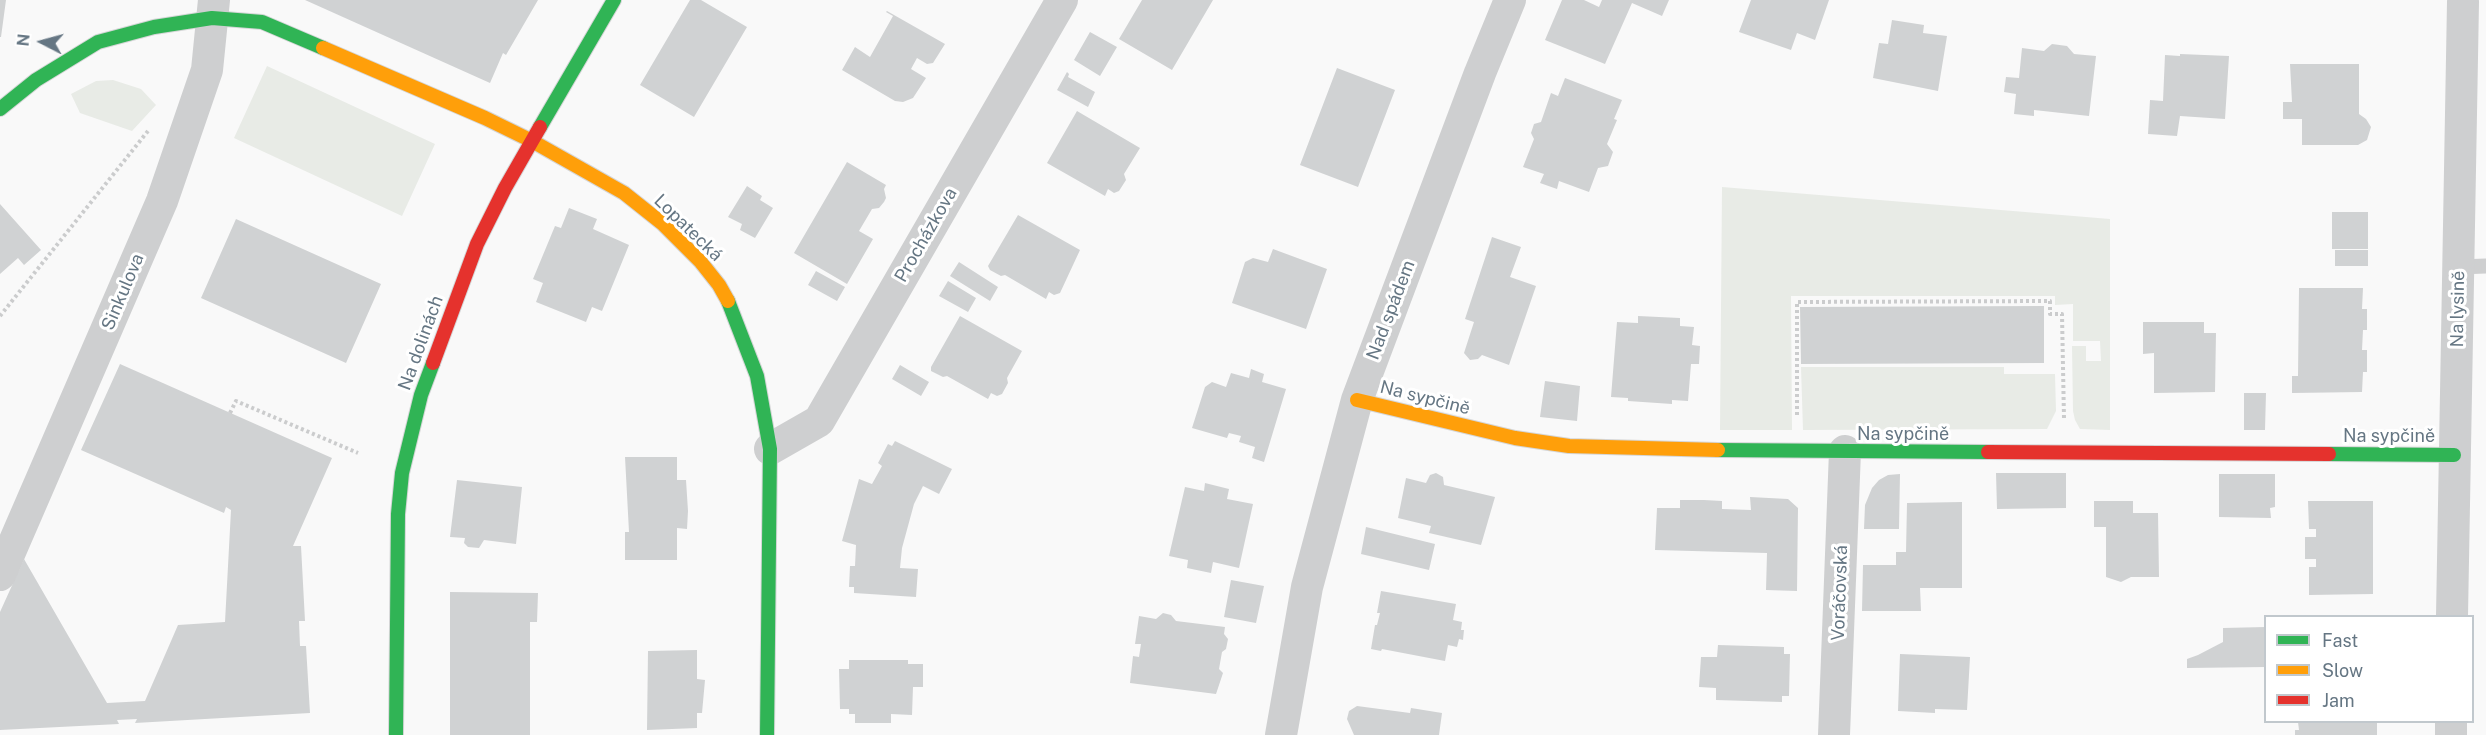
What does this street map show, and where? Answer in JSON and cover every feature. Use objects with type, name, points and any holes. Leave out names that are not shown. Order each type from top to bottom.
[{"type":"street","name":"Na dolinách","points":[[396,735],[398,514],[402,473],[421,395],[477,244],[532,141],[614,0]]},
{"type":"street","name":"Procházkova","points":[[770,449],[819,421],[1062,0]]},
{"type":"street","name":"Nad spádem","points":[[1281,735],[1307,587],[1357,400],[1475,84],[1510,0]]},
{"type":"street","name":"Na lysině","points":[[2452,615],[2454,455],[2473,267],[2467,4]]},
{"type":"street","name":"Lopatecká","points":[[0,110],[36,80],[98,42],[213,9],[262,22],[485,118],[532,141],[624,194],[639,206],[678,239],[719,285],[734,313],[757,376],[770,449],[767,735]]},
{"type":"street","name":"Sinkulova","points":[[0,575],[162,201],[207,70],[213,9]]},
{"type":"street","name":"Na sypčině","points":[[1357,400],[1436,421],[1515,438],[1569,446],[1621,449],[2454,455]]},
{"type":"street","name":"Voráčovská","points":[[1834,735],[1845,451]]},
{"type":"path","points":[[0,316],[152,126]]},
{"type":"path","points":[[1797,423],[1797,302],[2050,301],[2050,314],[2062,314],[2064,420]]},
{"type":"path","points":[[230,413],[236,401],[358,453]]},
{"type":"shaded area","points":[[267,66],[435,144],[402,216],[234,138]]},
{"type":"shaded area","points":[[113,80],[141,89],[156,105],[132,131],[80,113],[71,94],[96,81]]},
{"type":"shaded area","points":[[1722,187],[2110,219],[2110,430],[2080,429],[2075,420],[2072,346],[2086,346],[2086,361],[2101,361],[2100,341],[2073,341],[2073,304],[2055,305],[2055,296],[1791,296],[1792,430],[1720,430]]},
{"type":"shaded area","points":[[1801,367],[2004,367],[2004,374],[2055,374],[2056,411],[2047,429],[1803,430]]},
{"type":"building","points":[[0,0],[6,0],[1,37],[0,37]]},
{"type":"building","points":[[305,0],[538,0],[506,55],[503,53],[490,83]]},
{"type":"building","points":[[690,0],[701,0],[747,27],[694,117],[640,85]]},
{"type":"building","points":[[1142,0],[1213,0],[1172,70],[1119,39]]},
{"type":"building","points":[[1562,0],[1584,0],[1599,7],[1602,0],[1669,0],[1662,16],[1632,3],[1605,64],[1545,40]]},
{"type":"building","points":[[1751,0],[1829,0],[1815,40],[1797,33],[1791,50],[1739,32]]},
{"type":"building","points":[[887,11],[945,44],[933,63],[927,64],[917,58],[911,69],[926,78],[913,98],[903,102],[895,101],[842,70],[855,47],[870,57],[893,16]]},
{"type":"building","points":[[1892,20],[1924,25],[1923,33],[1947,36],[1938,91],[1873,78],[1879,43],[1888,44]]},
{"type":"building","points":[[1090,32],[1117,47],[1100,76],[1074,60]]},
{"type":"building","points":[[2052,44],[2067,46],[2074,54],[2096,56],[2089,116],[2034,110],[2034,116],[2014,114],[2016,94],[2004,92],[2006,77],[2019,78],[2022,48],[2044,51]]},
{"type":"building","points":[[2180,54],[2229,56],[2225,119],[2180,116],[2177,136],[2148,134],[2150,100],[2163,101],[2165,55],[2180,56]]},
{"type":"building","points":[[2290,64],[2359,64],[2359,114],[2371,127],[2367,140],[2358,145],[2302,145],[2302,119],[2283,119],[2283,102],[2292,102]]},
{"type":"building","points":[[1337,68],[1395,90],[1358,187],[1300,165]]},
{"type":"building","points":[[1067,72],[1068,77],[1095,92],[1088,107],[1057,90]]},
{"type":"building","points":[[1565,78],[1622,100],[1607,144],[1613,152],[1608,166],[1598,168],[1589,192],[1559,181],[1557,189],[1540,183],[1544,174],[1523,167],[1534,139],[1531,133],[1534,124],[1541,122],[1551,93],[1558,96]]},
{"type":"building","points":[[1077,111],[1140,148],[1124,174],[1126,180],[1119,191],[1114,193],[1108,189],[1105,196],[1047,163]]},
{"type":"building","points":[[847,162],[886,185],[884,189],[886,198],[879,208],[872,209],[859,231],[873,239],[847,284],[794,253]]},
{"type":"building","points":[[747,186],[762,196],[760,200],[773,208],[755,238],[740,230],[742,224],[728,217]]},
{"type":"building","points":[[0,204],[41,250],[24,265],[18,258],[0,274]]},
{"type":"building","points":[[569,208],[597,219],[593,229],[629,245],[602,311],[592,307],[586,322],[536,302],[543,283],[533,279],[555,226],[561,228]]},
{"type":"building","points":[[2332,212],[2368,212],[2368,249],[2332,249]]},
{"type":"building","points":[[1018,215],[1080,250],[1060,293],[1054,295],[1049,292],[1046,299],[1005,275],[1001,276],[990,270],[988,266]]},
{"type":"building","points":[[236,219],[381,284],[346,363],[201,298]]},
{"type":"building","points":[[1492,237],[1521,247],[1510,277],[1536,286],[1509,365],[1482,355],[1478,359],[1470,360],[1464,353],[1474,322],[1465,319]]},
{"type":"building","points":[[1273,249],[1327,269],[1306,329],[1232,303],[1245,262],[1253,258],[1268,262]]},
{"type":"building","points":[[2335,250],[2368,250],[2368,266],[2335,266]]},
{"type":"building","points":[[959,262],[998,287],[990,301],[950,276]]},
{"type":"building","points":[[816,271],[845,287],[837,301],[808,285]]},
{"type":"building","points":[[948,281],[976,298],[968,312],[939,296]]},
{"type":"building","points":[[2299,288],[2363,288],[2362,309],[2367,309],[2367,330],[2363,330],[2362,350],[2367,350],[2367,372],[2363,372],[2362,392],[2292,393],[2292,376],[2298,376]]},
{"type":"building","points":[[2044,306],[2044,363],[1801,364],[1800,307]]},
{"type":"building","points":[[960,316],[1022,351],[1007,378],[1008,383],[1002,394],[997,396],[991,393],[988,399],[947,376],[943,377],[931,371],[931,367]]},
{"type":"building","points":[[1638,316],[1680,318],[1680,326],[1694,327],[1692,345],[1700,346],[1699,364],[1691,364],[1688,401],[1672,400],[1672,404],[1628,401],[1628,398],[1611,397],[1617,322],[1638,323]]},
{"type":"building","points":[[2143,322],[2204,322],[2204,333],[2216,333],[2215,392],[2154,393],[2154,353],[2143,354]]},
{"type":"building","points":[[120,364],[332,458],[293,546],[301,546],[305,621],[299,621],[300,646],[306,646],[310,713],[135,723],[137,719],[117,720],[119,724],[0,730],[0,612],[24,559],[107,703],[145,701],[178,625],[225,622],[231,510],[226,507],[224,513],[81,450]]},
{"type":"building","points":[[900,365],[929,382],[921,396],[892,379]]},
{"type":"building","points":[[1251,369],[1264,374],[1262,382],[1286,389],[1264,462],[1252,458],[1255,447],[1239,442],[1241,436],[1229,433],[1227,438],[1192,428],[1205,387],[1212,382],[1226,387],[1231,373],[1249,378]]},
{"type":"building","points":[[1545,381],[1580,386],[1577,421],[1540,417]]},
{"type":"building","points":[[2244,393],[2266,393],[2265,430],[2244,430]]},
{"type":"building","points":[[895,441],[952,469],[939,494],[923,486],[914,504],[902,548],[900,568],[918,569],[916,597],[854,593],[854,587],[849,587],[850,566],[855,566],[856,545],[842,541],[859,479],[872,484],[882,466],[878,463],[888,444],[892,446]]},
{"type":"building","points":[[625,457],[677,457],[677,480],[686,480],[688,511],[687,529],[677,528],[677,560],[625,560],[625,532],[629,532]]},
{"type":"building","points":[[1436,473],[1443,477],[1444,485],[1495,497],[1481,545],[1429,533],[1431,526],[1398,518],[1406,478],[1426,483],[1430,475]]},
{"type":"building","points":[[1996,473],[2066,473],[2066,508],[1997,509]]},
{"type":"building","points":[[1900,474],[1899,529],[1864,529],[1865,505],[1872,488],[1888,475]]},
{"type":"building","points":[[2219,474],[2275,474],[2275,507],[2270,508],[2271,518],[2219,517]]},
{"type":"building","points":[[457,480],[522,487],[516,544],[484,540],[479,548],[468,547],[464,543],[465,538],[450,537]]},
{"type":"building","points":[[1205,483],[1229,489],[1227,499],[1253,504],[1239,568],[1213,562],[1211,573],[1187,568],[1188,560],[1169,556],[1185,487],[1204,491]]},
{"type":"building","points":[[1750,497],[1788,499],[1798,508],[1797,591],[1766,590],[1767,553],[1655,550],[1657,508],[1680,508],[1680,500],[1704,500],[1722,501],[1722,509],[1751,510]]},
{"type":"building","points":[[2094,501],[2133,501],[2133,513],[2158,513],[2159,577],[2131,577],[2121,582],[2106,577],[2106,527],[2094,527]]},
{"type":"building","points":[[2308,501],[2373,501],[2373,594],[2309,595],[2309,567],[2316,567],[2316,559],[2305,559],[2305,537],[2316,537],[2316,529],[2309,529]]},
{"type":"building","points":[[1962,502],[1962,588],[1920,588],[1921,611],[1862,611],[1863,565],[1896,565],[1896,552],[1906,552],[1907,503]]},
{"type":"building","points":[[1366,527],[1435,544],[1429,570],[1361,554]]},
{"type":"building","points":[[1231,580],[1264,586],[1256,623],[1224,617]]},
{"type":"building","points":[[1381,591],[1456,604],[1453,620],[1462,622],[1463,640],[1459,639],[1457,647],[1448,645],[1445,661],[1371,649],[1375,625],[1377,625],[1380,613],[1377,613]]},
{"type":"building","points":[[450,592],[538,593],[537,622],[530,622],[530,735],[450,735]]},
{"type":"building","points":[[1163,613],[1171,615],[1176,621],[1225,627],[1224,634],[1228,639],[1226,649],[1222,652],[1219,669],[1223,673],[1216,694],[1130,683],[1133,656],[1139,657],[1141,644],[1135,644],[1139,616],[1156,619]]},
{"type":"building","points":[[2264,627],[2264,667],[2187,668],[2187,659],[2223,642],[2223,628]]},
{"type":"building","points":[[1718,645],[1784,647],[1784,654],[1790,654],[1789,696],[1782,696],[1782,702],[1716,700],[1716,688],[1699,687],[1701,657],[1717,657]]},
{"type":"building","points":[[697,650],[697,679],[705,680],[702,713],[697,713],[697,728],[647,730],[648,651]]},
{"type":"building","points":[[1900,654],[1970,657],[1967,710],[1935,709],[1935,713],[1898,711]]},
{"type":"building","points":[[849,660],[908,660],[908,664],[923,664],[923,687],[913,687],[912,715],[891,714],[891,723],[855,723],[855,714],[849,714],[849,709],[840,709],[839,669],[849,669]]},
{"type":"building","points":[[1357,706],[1410,713],[1411,708],[1442,713],[1439,735],[1354,735],[1347,719],[1349,711]]},
{"type":"building","points":[[2298,723],[2377,723],[2377,735],[2295,735],[2295,730],[2299,730]]},
{"type":"traffic: fast","points":[[540,127],[614,0]]},
{"type":"traffic: fast","points":[[0,109],[36,80],[98,42],[154,27],[212,18],[262,22],[323,48]]},
{"type":"traffic: fast","points":[[728,301],[757,376],[770,449],[767,735]]},
{"type":"traffic: fast","points":[[396,735],[398,514],[402,473],[421,395],[433,363]]},
{"type":"traffic: fast","points":[[1718,450],[1988,452]]},
{"type":"traffic: fast","points":[[2329,454],[2454,455]]},
{"type":"traffic: slow","points":[[323,48],[485,118],[532,141],[624,193],[663,224],[700,261],[719,285],[728,301]]},
{"type":"traffic: slow","points":[[1357,400],[1515,438],[1569,446],[1718,450]]},
{"type":"traffic: jam","points":[[433,363],[477,244],[505,188],[540,127]]},
{"type":"traffic: jam","points":[[1988,452],[2329,454]]}]
